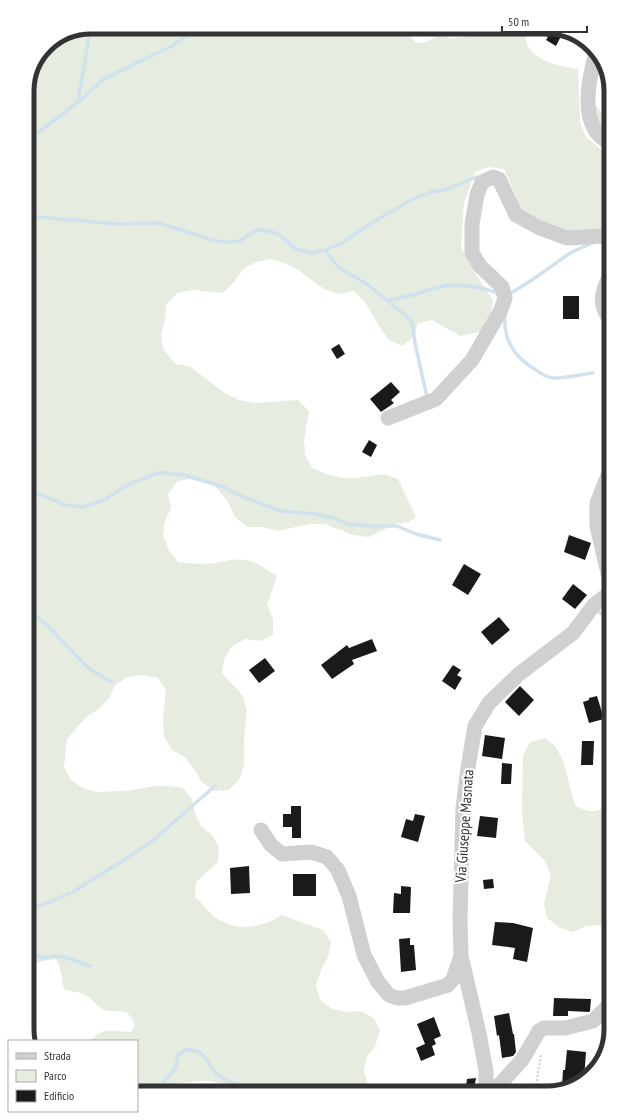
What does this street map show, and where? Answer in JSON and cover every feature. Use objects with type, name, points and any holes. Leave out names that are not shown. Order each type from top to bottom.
[{"type":"street","points":[[594,60],[589,83],[588,109],[590,120],[595,132],[604,139]]},
{"type":"street","points":[[388,418],[436,399],[472,360],[500,312],[505,298],[502,287],[480,266],[472,253],[472,224],[482,182],[493,177],[499,179],[516,214],[540,228],[567,238],[604,236]]},
{"type":"street","points":[[604,286],[602,304],[604,308]]},
{"type":"street","points":[[604,486],[597,503],[596,526],[604,558]]},
{"type":"street","name":"Via Giuseppe Masnata","points":[[486,1086],[486,1071],[479,1033],[461,956],[460,897],[463,808],[468,768],[476,726],[489,703],[518,674],[573,633],[594,605],[604,597]]},
{"type":"street","points":[[260,830],[271,845],[282,854],[311,852],[328,857],[338,870],[349,896],[364,955],[378,982],[390,995],[397,998],[405,998],[448,985],[453,979],[461,956]]},
{"type":"street","points":[[498,1086],[522,1060],[539,1031],[544,1028],[565,1028],[593,1021],[604,1010]]},
{"type":"path","points":[[536,1086],[542,1049]]},
{"type":"green space","points":[[91,34],[410,34],[416,43],[420,43],[439,36],[451,38],[463,37],[470,34],[525,34],[528,46],[533,53],[540,58],[569,68],[578,69],[580,122],[586,137],[604,152],[604,233],[562,231],[523,212],[504,169],[488,167],[475,172],[464,203],[461,247],[475,273],[493,300],[491,314],[480,332],[460,336],[432,320],[418,323],[413,337],[402,346],[389,340],[380,328],[365,302],[354,291],[338,294],[324,289],[298,270],[285,263],[270,259],[256,262],[243,269],[234,282],[223,293],[193,290],[177,293],[166,305],[165,320],[161,334],[163,348],[175,364],[189,366],[225,393],[239,400],[254,403],[298,400],[309,411],[304,440],[305,454],[312,468],[341,478],[356,478],[384,474],[398,479],[416,517],[409,522],[395,524],[369,537],[353,535],[325,524],[309,524],[278,531],[263,527],[247,527],[235,517],[228,502],[218,489],[206,480],[191,478],[177,482],[168,494],[171,508],[165,521],[163,536],[169,550],[178,562],[206,564],[247,560],[259,565],[277,576],[267,605],[273,619],[273,634],[260,641],[245,639],[231,647],[224,660],[222,673],[242,695],[247,709],[244,738],[244,766],[239,780],[229,790],[213,791],[202,782],[185,757],[172,750],[164,736],[163,720],[166,690],[158,678],[142,675],[128,677],[115,685],[109,698],[99,709],[86,717],[67,739],[64,767],[71,780],[83,788],[96,792],[126,791],[155,786],[183,788],[192,799],[195,813],[201,826],[212,835],[219,847],[218,862],[196,882],[195,897],[212,915],[230,925],[247,927],[256,926],[274,920],[282,915],[323,930],[331,942],[328,957],[321,970],[316,985],[320,1000],[332,1009],[347,1012],[361,1011],[374,1018],[380,1031],[375,1046],[366,1058],[364,1072],[369,1086],[226,1086],[213,1082],[197,1081],[162,1086],[138,1086],[138,1040],[91,1040],[104,1032],[131,1032],[135,1026],[129,1014],[121,1011],[107,1011],[102,1009],[83,994],[64,989],[56,959],[42,961],[34,964],[34,87],[38,69],[44,59],[59,44],[69,38]]},
{"type":"green space","points":[[595,104],[604,116],[604,131],[596,119]]},
{"type":"green space","points":[[545,738],[556,747],[563,761],[575,805],[588,811],[596,811],[604,808],[604,928],[601,925],[586,926],[573,932],[559,927],[547,918],[544,904],[551,875],[545,861],[525,841],[522,812],[523,755],[530,742]]},
{"type":"building","points":[[551,34],[561,36],[556,46],[546,40],[548,37],[543,35]]},
{"type":"building","points":[[563,296],[579,296],[579,319],[563,319]]},
{"type":"building","points":[[339,344],[345,354],[337,359],[331,349]]},
{"type":"building","points":[[391,382],[400,392],[391,400],[394,403],[381,412],[370,399]]},
{"type":"building","points":[[369,440],[377,445],[371,457],[362,452]]},
{"type":"building","points":[[569,535],[591,543],[585,560],[564,552]]},
{"type":"building","points":[[464,564],[481,574],[468,595],[452,585]]},
{"type":"building","points":[[573,584],[587,595],[575,609],[562,599]]},
{"type":"building","points":[[499,617],[510,630],[492,645],[481,632]]},
{"type":"building","points":[[372,639],[377,651],[352,660],[354,664],[332,679],[321,665],[347,645],[349,648]]},
{"type":"building","points":[[265,658],[275,671],[259,683],[249,670]]},
{"type":"building","points":[[453,665],[461,670],[457,675],[462,678],[455,690],[442,681]]},
{"type":"building","points":[[520,686],[534,700],[519,716],[505,702]]},
{"type":"building","points":[[597,696],[604,719],[589,723],[583,702],[589,700],[589,698]]},
{"type":"building","points":[[485,735],[505,738],[502,759],[482,756]]},
{"type":"building","points":[[582,741],[594,741],[593,765],[581,765]]},
{"type":"building","points":[[502,763],[512,764],[511,784],[501,784]]},
{"type":"building","points":[[291,806],[301,806],[301,838],[292,838],[292,827],[283,827],[283,814],[291,814]]},
{"type":"building","points":[[415,814],[425,816],[418,842],[401,837],[406,819],[413,821]]},
{"type":"building","points":[[480,816],[498,818],[496,838],[477,836]]},
{"type":"building","points":[[249,866],[250,893],[231,894],[230,868]]},
{"type":"building","points":[[293,874],[316,874],[316,896],[293,896]]},
{"type":"building","points":[[493,879],[494,888],[484,889],[483,880]]},
{"type":"building","points":[[401,886],[411,887],[410,913],[393,913],[394,893],[401,894]]},
{"type":"building","points":[[495,922],[513,923],[533,928],[527,962],[513,959],[515,948],[492,945]]},
{"type":"building","points":[[410,938],[410,945],[414,945],[416,970],[401,972],[399,939]]},
{"type":"building","points":[[554,998],[591,999],[590,1011],[568,1011],[568,1016],[553,1016]]},
{"type":"building","points":[[509,1013],[514,1034],[516,1052],[513,1056],[502,1058],[499,1035],[497,1036],[494,1016]]},
{"type":"building","points":[[434,1017],[441,1036],[434,1039],[436,1044],[432,1046],[435,1055],[421,1061],[416,1048],[425,1044],[417,1024]]},
{"type":"building","points":[[567,1050],[586,1052],[584,1072],[562,1084],[563,1070],[565,1070]]},
{"type":"building","points":[[476,1078],[474,1086],[466,1086],[467,1079]]},
{"type":"waterway","points":[[78,101],[91,34]]},
{"type":"waterway","points":[[34,135],[78,102],[104,79],[172,46],[188,34]]},
{"type":"waterway","points":[[34,217],[117,224],[159,223],[212,240],[223,242],[240,241],[258,230],[269,231],[280,235],[295,249],[311,253],[325,250],[344,242],[368,225],[411,200],[431,192],[448,189],[476,177]]},
{"type":"waterway","points":[[508,295],[570,253],[594,242]]},
{"type":"waterway","points":[[325,250],[335,263],[343,270],[367,284],[411,320],[427,397],[429,397]]},
{"type":"waterway","points":[[388,300],[439,287],[454,285],[478,287],[500,294]]},
{"type":"waterway","points":[[505,315],[508,340],[516,354],[540,373],[553,378],[593,373]]},
{"type":"waterway","points":[[34,492],[65,505],[82,507],[104,500],[128,485],[157,473],[183,475],[221,486],[241,496],[281,511],[315,514],[334,518],[348,524],[397,526],[416,534],[440,540]]},
{"type":"waterway","points":[[599,612],[604,617]]},
{"type":"waterway","points":[[34,615],[47,625],[87,667],[111,682]]},
{"type":"waterway","points":[[34,908],[73,892],[150,843],[215,786]]},
{"type":"waterway","points":[[34,953],[44,958],[56,956],[62,957],[91,966]]},
{"type":"waterway","points":[[160,1086],[176,1068],[178,1055],[187,1049],[199,1052],[205,1057],[217,1075],[238,1086]]}]
